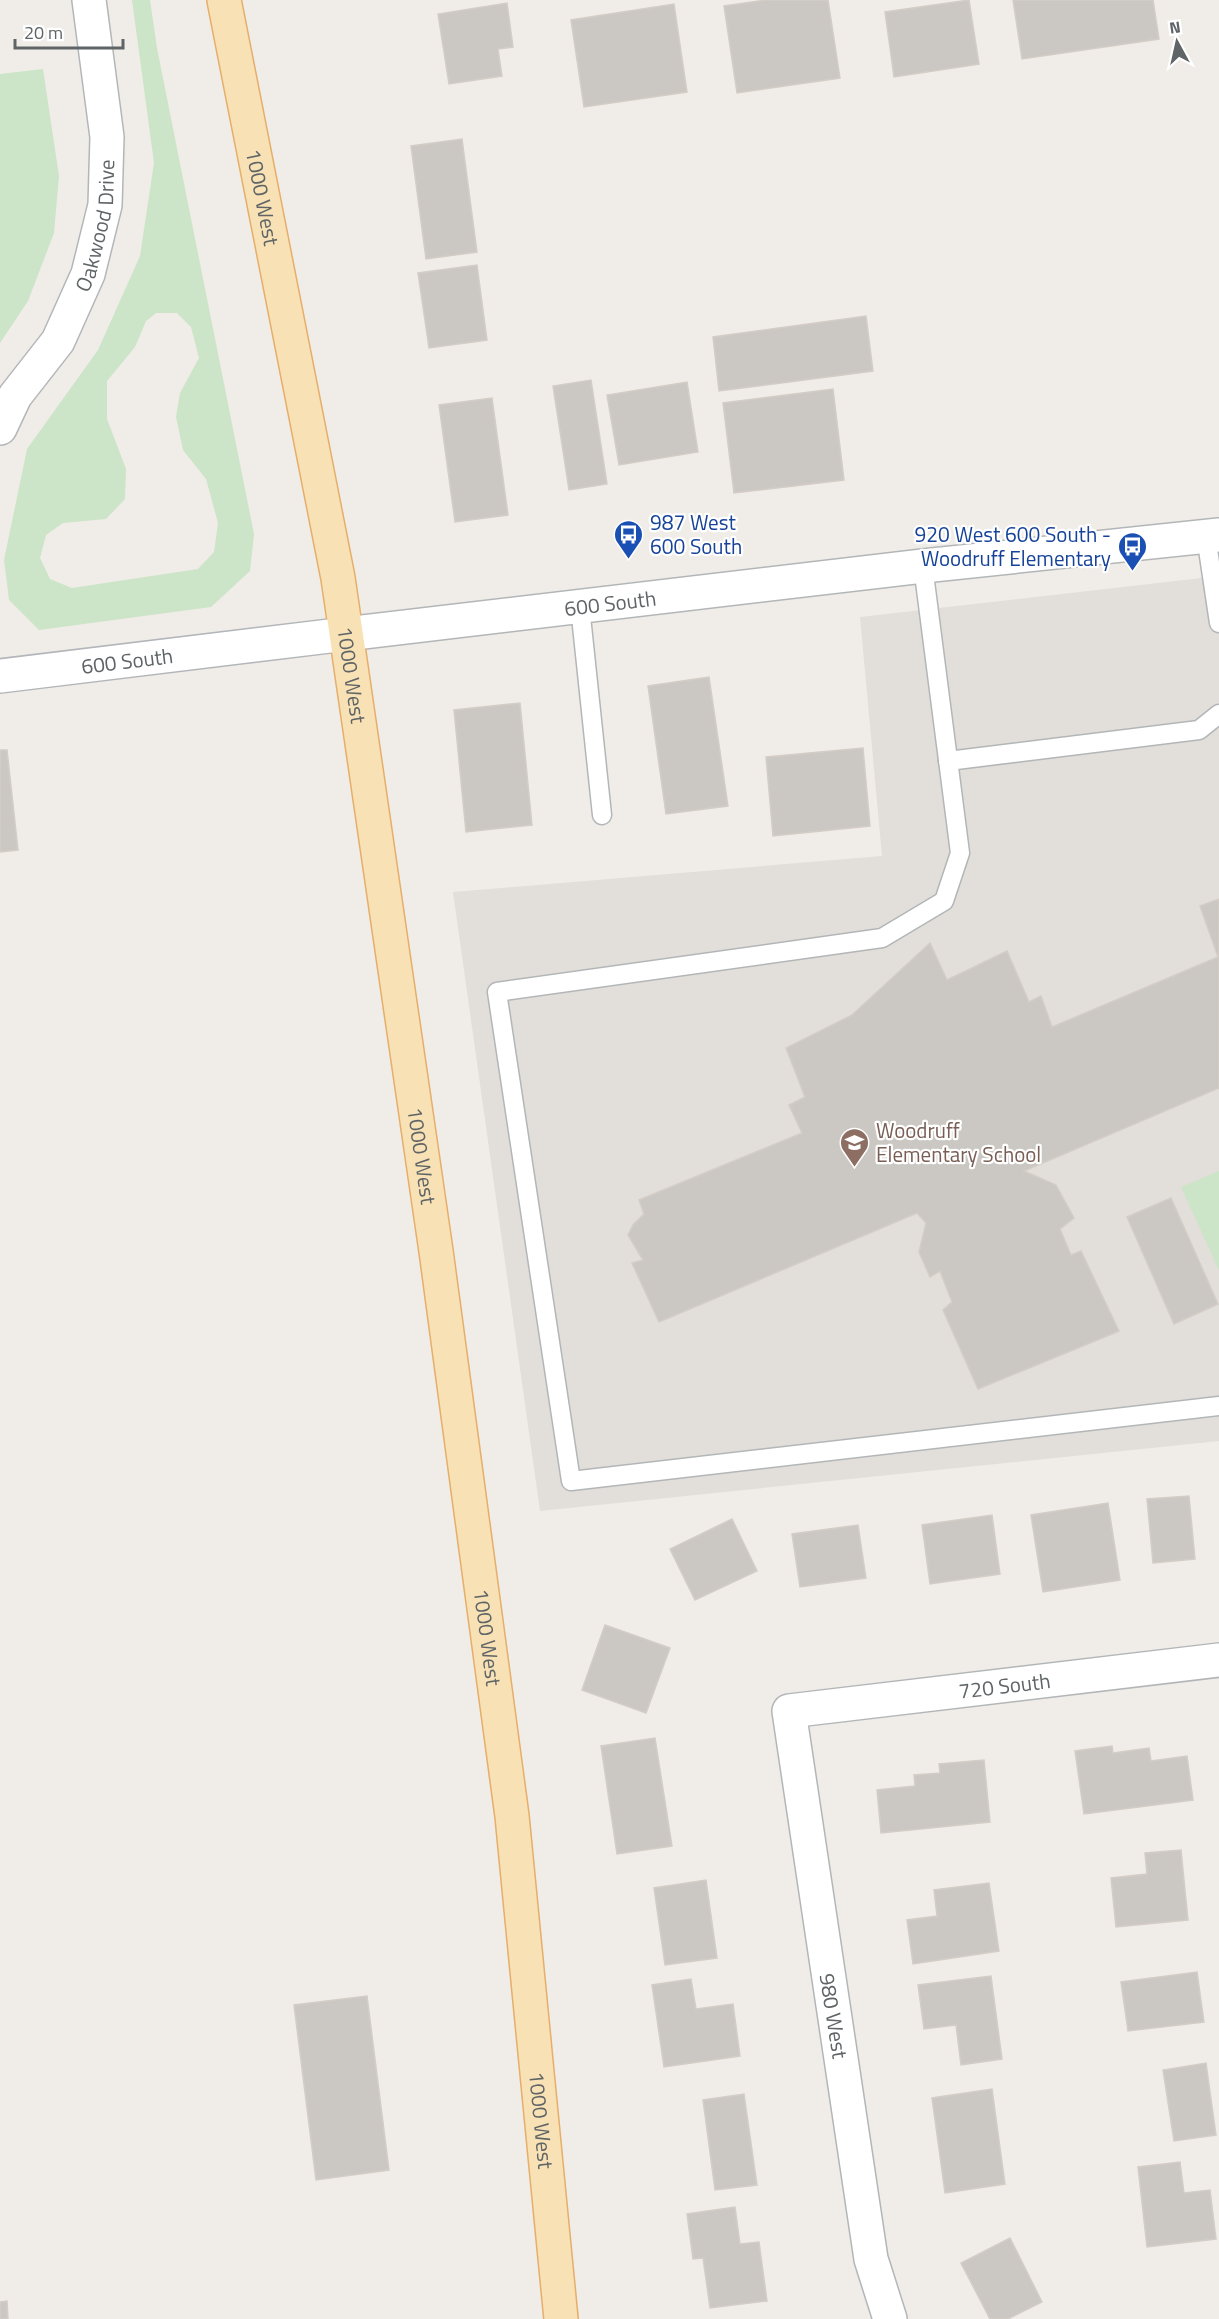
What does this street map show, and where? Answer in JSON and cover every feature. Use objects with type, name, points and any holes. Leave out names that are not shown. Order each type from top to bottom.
[{"type":"main road","name":"1000 West","points":[[224,0],[338,578],[436,1251],[512,1816],[561,2319]]},
{"type":"street","name":"Oakwood Drive","points":[[0,428],[15,396],[58,341],[88,274],[105,205],[107,137],[89,0]]},
{"type":"street","name":"600 South","points":[[0,676],[923,566],[1213,535]]},
{"type":"street","name":"720 South","points":[[789,1711],[1219,1660]]},
{"type":"street","name":"980 West","points":[[789,1711],[871,2259],[890,2319]]},
{"type":"lane","points":[[1213,535],[1219,623]]},
{"type":"lane","points":[[923,566],[960,854],[944,902],[882,938],[497,992],[571,1481],[1219,1406]]},
{"type":"lane","points":[[580,607],[602,815]]},
{"type":"lane","points":[[948,761],[1199,730],[1219,714]]},
{"type":"shaded area","name":"Woodruff Elementary School","points":[[1219,576],[1219,1441],[540,1511],[453,892],[882,856],[860,617]]},
{"type":"green space","points":[[132,0],[150,0],[157,48],[254,534],[250,571],[211,607],[39,630],[9,600],[4,560],[27,449],[98,350],[140,256],[154,163]],"holes":[[[156,313],[177,313],[191,327],[199,358],[180,393],[176,417],[183,450],[206,479],[218,523],[214,552],[198,569],[72,588],[50,579],[40,558],[46,535],[63,523],[106,519],[125,499],[126,469],[107,419],[107,381],[135,347],[146,321]]]},
{"type":"green space","points":[[43,69],[59,176],[54,233],[28,301],[0,343],[0,74]]},
{"type":"green space","points":[[1219,1171],[1219,1270],[1181,1187]]},
{"type":"building","points":[[766,0],[828,0],[840,78],[737,93],[724,6]]},
{"type":"building","points":[[969,0],[979,64],[894,77],[885,12]]},
{"type":"building","points":[[1013,0],[1153,0],[1159,39],[1022,59]]},
{"type":"building","points":[[507,3],[513,47],[498,49],[502,76],[449,84],[438,14]]},
{"type":"building","points":[[674,4],[687,92],[584,107],[571,20]]},
{"type":"building","points":[[462,139],[477,252],[426,259],[411,146]]},
{"type":"building","points":[[477,265],[487,340],[429,348],[418,273]]},
{"type":"building","points":[[866,316],[873,371],[719,391],[713,337]]},
{"type":"building","points":[[591,380],[607,484],[569,490],[553,386]]},
{"type":"building","points":[[687,382],[698,452],[619,465],[607,395]]},
{"type":"building","points":[[833,389],[844,480],[734,493],[723,403]]},
{"type":"building","points":[[492,398],[508,515],[455,522],[439,405]]},
{"type":"building","points":[[709,677],[728,806],[666,814],[648,686]]},
{"type":"building","points":[[520,703],[532,825],[466,832],[454,710]]},
{"type":"building","points":[[863,748],[870,826],[773,836],[766,757]]},
{"type":"building","points":[[0,750],[7,750],[18,850],[0,852]]},
{"type":"building","name":"Woodruff Elementary School","points":[[1219,899],[1219,1088],[1024,1171],[1056,1185],[1074,1218],[1060,1229],[1071,1255],[1081,1251],[1119,1331],[978,1389],[943,1310],[952,1302],[940,1271],[930,1277],[919,1252],[926,1223],[917,1213],[659,1322],[632,1263],[643,1260],[628,1235],[633,1225],[644,1214],[639,1200],[802,1133],[789,1105],[805,1097],[786,1048],[852,1015],[930,943],[947,980],[1007,951],[1029,1002],[1041,996],[1052,1027],[1218,957],[1200,906]]},
{"type":"building","points":[[1171,1198],[1218,1304],[1174,1324],[1127,1217]]},
{"type":"building","points":[[1189,1496],[1195,1559],[1153,1563],[1147,1499]]},
{"type":"building","points":[[1108,1503],[1120,1580],[1043,1592],[1031,1515]]},
{"type":"building","points":[[992,1515],[1000,1574],[930,1584],[922,1525]]},
{"type":"building","points":[[732,1519],[757,1571],[695,1600],[670,1549]]},
{"type":"building","points":[[858,1525],[866,1578],[800,1587],[792,1534]]},
{"type":"building","points":[[605,1625],[670,1648],[646,1713],[582,1690]]},
{"type":"building","points":[[655,1738],[672,1846],[617,1854],[601,1746]]},
{"type":"building","points":[[1112,1746],[1113,1753],[1149,1748],[1151,1761],[1187,1756],[1193,1800],[1084,1814],[1075,1751]]},
{"type":"building","points":[[984,1760],[990,1822],[881,1833],[877,1790],[915,1786],[914,1775],[940,1773],[939,1764]]},
{"type":"building","points":[[1181,1850],[1188,1920],[1116,1927],[1111,1878],[1147,1874],[1145,1853]]},
{"type":"building","points":[[706,1880],[717,1958],[665,1965],[654,1888]]},
{"type":"building","points":[[989,1883],[999,1951],[913,1964],[907,1920],[937,1916],[934,1890]]},
{"type":"building","points":[[1197,1972],[1204,2022],[1128,2031],[1121,1982]]},
{"type":"building","points":[[991,1976],[1002,2059],[961,2065],[956,2025],[924,2029],[918,1985]]},
{"type":"building","points":[[691,1979],[696,2009],[733,2004],[740,2056],[664,2067],[652,1985]]},
{"type":"building","points":[[367,1996],[389,2170],[316,2180],[294,2005]]},
{"type":"building","points":[[1206,2063],[1216,2135],[1174,2141],[1163,2070]]},
{"type":"building","points":[[992,2089],[1005,2184],[945,2193],[932,2098]]},
{"type":"building","points":[[744,2094],[757,2185],[715,2190],[703,2100]]},
{"type":"building","points":[[1180,2162],[1184,2193],[1210,2190],[1216,2239],[1147,2247],[1138,2167]]},
{"type":"building","points":[[735,2207],[740,2244],[759,2242],[767,2301],[710,2308],[703,2258],[693,2259],[687,2214]]},
{"type":"building","points":[[1010,2238],[1042,2302],[1008,2319],[990,2319],[961,2263]]},
{"type":"building","points":[[7,2301],[8,2319],[0,2319],[0,2302]]},
{"type":"place","name":"987 West 600 South","points":[[629,560]]},
{"type":"place","name":"920 West 600 South - Woodruff Elementary","points":[[1132,572]]},
{"type":"place","name":"Woodruff Elementary School","points":[[855,1168]]}]
